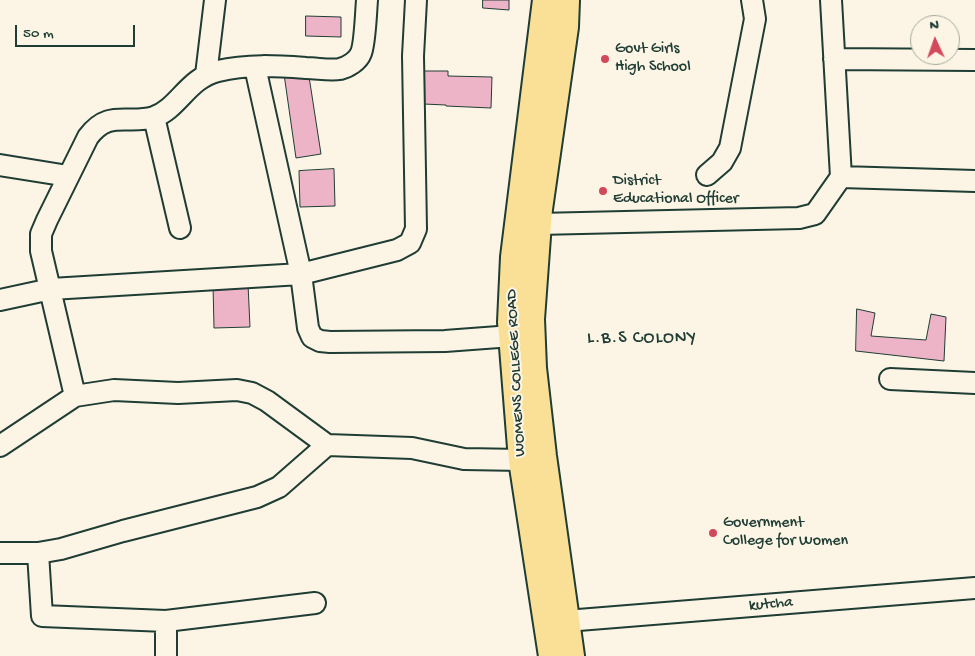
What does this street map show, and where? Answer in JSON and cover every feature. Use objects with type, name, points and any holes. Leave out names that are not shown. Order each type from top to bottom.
[{"type":"main road","name":"WOMENS COLLEGE ROAD","points":[[546,0],[514,257],[511,291],[512,336],[522,460],[537,488],[566,621],[571,656]]},
{"type":"main road","name":"WOMENS COLLEGE ROAD","points":[[552,656],[537,488],[531,319],[538,224],[565,27],[566,0]]},
{"type":"street","points":[[206,75],[215,0]]},
{"type":"street","points":[[75,396],[41,251],[41,234],[88,137],[95,128],[109,120],[154,117],[164,111],[194,83],[206,75],[219,71],[255,67],[339,69],[351,65],[361,54],[367,0]]},
{"type":"street","points":[[0,300],[51,289],[301,274],[397,250],[410,243],[416,229],[413,56],[416,0]]},
{"type":"street","points":[[707,175],[722,162],[730,148],[754,19],[752,0]]},
{"type":"street","points":[[538,224],[799,218],[815,214],[841,178],[831,0]]},
{"type":"street","points":[[834,59],[975,60]]},
{"type":"street","points":[[255,67],[301,274],[308,328],[312,337],[320,341],[330,342],[435,341],[512,336]]},
{"type":"street","points":[[154,117],[180,228]]},
{"type":"street","points":[[0,165],[68,176]]},
{"type":"street","points":[[841,178],[975,181]]},
{"type":"street","points":[[890,379],[975,383]]},
{"type":"street","points":[[0,446],[75,396],[114,390],[178,393],[237,390],[252,393],[267,400],[327,445],[412,448],[464,459],[522,460]]},
{"type":"street","points":[[0,553],[38,553],[61,549],[107,535],[256,497],[279,486],[327,445]]},
{"type":"street","points":[[38,553],[42,616],[166,621],[315,603]]},
{"type":"street","name":"kutcha","points":[[566,621],[975,588]]},
{"type":"street","points":[[166,621],[166,656]]},
{"type":"building","points":[[483,0],[509,0],[509,10],[483,8]]},
{"type":"building","points":[[306,16],[341,17],[341,37],[306,36]]},
{"type":"building","points":[[308,70],[321,154],[296,158],[284,74]]},
{"type":"building","points":[[423,71],[448,71],[448,76],[492,77],[491,108],[423,104]]},
{"type":"building","points":[[334,169],[335,206],[300,207],[299,171]]},
{"type":"building","points":[[248,284],[250,327],[214,328],[213,285]]},
{"type":"building","points":[[857,309],[875,313],[871,336],[926,340],[931,314],[946,317],[944,361],[856,351]]},
{"type":"place","name":"Govt Girls High School","points":[[605,59]]},
{"type":"place","name":"District Educational Officer","points":[[603,191]]},
{"type":"place","name":"Government College for Women","points":[[713,533]]},
{"type":"district","name":"L.B.S COLONY","points":[[642,339]]}]
